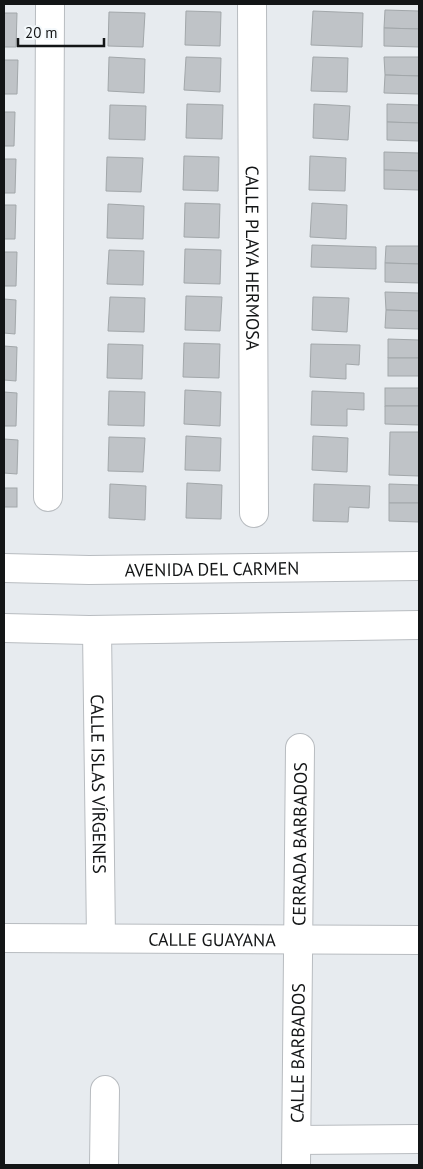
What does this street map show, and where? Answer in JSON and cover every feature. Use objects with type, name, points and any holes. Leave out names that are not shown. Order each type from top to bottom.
[{"type":"street","points":[[48,497],[50,4]]},
{"type":"street","name":"CALLE PLAYA HERMOSA","points":[[252,4],[254,513]]},
{"type":"street","name":"AVENIDA DEL CARMEN","points":[[4,568],[89,570],[419,566]]},
{"type":"street","points":[[4,628],[97,630],[419,626]]},
{"type":"street","name":"CALLE ISLAS VÍRGENES","points":[[97,630],[101,938]]},
{"type":"street","name":"CERRADA BARBADOS","points":[[298,940],[300,748]]},
{"type":"street","name":"CALLE GUAYANA","points":[[4,938],[419,940]]},
{"type":"street","name":"CALLE BARBADOS","points":[[296,1153],[298,940]]},
{"type":"street","points":[[104,1165],[105,1090]]},
{"type":"street","points":[[296,1153],[419,1140]]},
{"type":"building","points":[[385,10],[419,11],[419,29],[384,28]]},
{"type":"building","points":[[186,11],[221,12],[220,46],[185,45]]},
{"type":"building","points":[[313,11],[363,13],[362,47],[311,45]]},
{"type":"building","points":[[109,12],[145,13],[143,47],[108,46]]},
{"type":"building","points":[[4,13],[17,13],[16,47],[4,47]]},
{"type":"building","points":[[384,28],[419,29],[419,47],[384,46]]},
{"type":"building","points":[[109,57],[145,59],[144,93],[108,91]]},
{"type":"building","points":[[186,57],[221,58],[220,92],[184,90]]},
{"type":"building","points":[[313,57],[348,58],[347,92],[311,91]]},
{"type":"building","points":[[384,57],[419,57],[419,76],[385,75]]},
{"type":"building","points":[[4,60],[18,60],[17,94],[4,94]]},
{"type":"building","points":[[385,75],[419,76],[419,94],[384,93]]},
{"type":"building","points":[[187,104],[223,105],[222,139],[186,138]]},
{"type":"building","points":[[314,104],[350,106],[348,140],[313,138]]},
{"type":"building","points":[[387,104],[419,105],[419,123],[387,122]]},
{"type":"building","points":[[110,105],[146,106],[145,140],[109,139]]},
{"type":"building","points":[[4,112],[15,112],[14,146],[4,146]]},
{"type":"building","points":[[387,122],[419,123],[419,141],[387,140]]},
{"type":"building","points":[[384,152],[419,153],[419,171],[384,170]]},
{"type":"building","points":[[184,156],[219,157],[218,191],[183,190]]},
{"type":"building","points":[[310,156],[346,158],[345,191],[309,190]]},
{"type":"building","points":[[107,157],[143,158],[141,192],[106,191]]},
{"type":"building","points":[[4,159],[16,159],[15,193],[4,193]]},
{"type":"building","points":[[384,170],[419,171],[419,190],[384,189]]},
{"type":"building","points":[[185,203],[220,204],[219,238],[184,237]]},
{"type":"building","points":[[312,203],[347,205],[346,239],[310,237]]},
{"type":"building","points":[[108,204],[144,206],[143,239],[107,238]]},
{"type":"building","points":[[4,205],[16,205],[15,239],[4,239]]},
{"type":"building","points":[[312,245],[376,247],[376,269],[311,267]]},
{"type":"building","points":[[386,246],[419,246],[419,264],[385,263]]},
{"type":"building","points":[[185,249],[221,250],[220,284],[184,283]]},
{"type":"building","points":[[109,250],[144,251],[143,285],[107,284]]},
{"type":"building","points":[[4,252],[17,252],[16,286],[4,286]]},
{"type":"building","points":[[385,263],[419,264],[419,283],[385,282]]},
{"type":"building","points":[[385,292],[419,293],[419,311],[386,310]]},
{"type":"building","points":[[186,296],[222,297],[220,331],[185,330]]},
{"type":"building","points":[[110,297],[145,298],[144,332],[108,331]]},
{"type":"building","points":[[313,297],[349,298],[347,332],[312,330]]},
{"type":"building","points":[[4,299],[16,300],[15,334],[4,333]]},
{"type":"building","points":[[386,310],[419,311],[419,329],[385,328]]},
{"type":"building","points":[[388,339],[419,340],[419,358],[388,358]]},
{"type":"building","points":[[184,343],[220,344],[219,378],[183,377]]},
{"type":"building","points":[[108,344],[143,345],[142,379],[107,378]]},
{"type":"building","points":[[311,344],[360,345],[359,365],[346,364],[346,379],[310,377]]},
{"type":"building","points":[[4,346],[17,347],[16,381],[4,380]]},
{"type":"building","points":[[388,358],[419,358],[419,376],[388,376]]},
{"type":"building","points":[[385,388],[419,388],[419,406],[385,406]]},
{"type":"building","points":[[185,390],[221,392],[220,426],[184,424]]},
{"type":"building","points":[[109,391],[145,392],[144,426],[108,425]]},
{"type":"building","points":[[312,391],[364,393],[364,410],[347,409],[347,426],[311,425]]},
{"type":"building","points":[[4,392],[17,393],[16,426],[4,426]]},
{"type":"building","points":[[385,406],[419,406],[419,425],[385,424]]},
{"type":"building","points":[[390,432],[419,432],[419,476],[389,475]]},
{"type":"building","points":[[186,436],[221,438],[220,471],[185,470]]},
{"type":"building","points":[[313,436],[348,438],[347,472],[312,470]]},
{"type":"building","points":[[109,437],[145,438],[143,472],[108,471]]},
{"type":"building","points":[[4,439],[18,440],[17,474],[4,473]]},
{"type":"building","points":[[187,483],[222,485],[221,519],[186,518]]},
{"type":"building","points":[[110,484],[146,486],[145,520],[109,518]]},
{"type":"building","points":[[314,484],[370,486],[369,508],[349,507],[348,522],[313,521]]},
{"type":"building","points":[[389,484],[419,485],[419,503],[389,503]]},
{"type":"building","points":[[4,488],[17,488],[17,507],[4,507]]},
{"type":"building","points":[[389,503],[419,503],[419,522],[389,521]]}]
